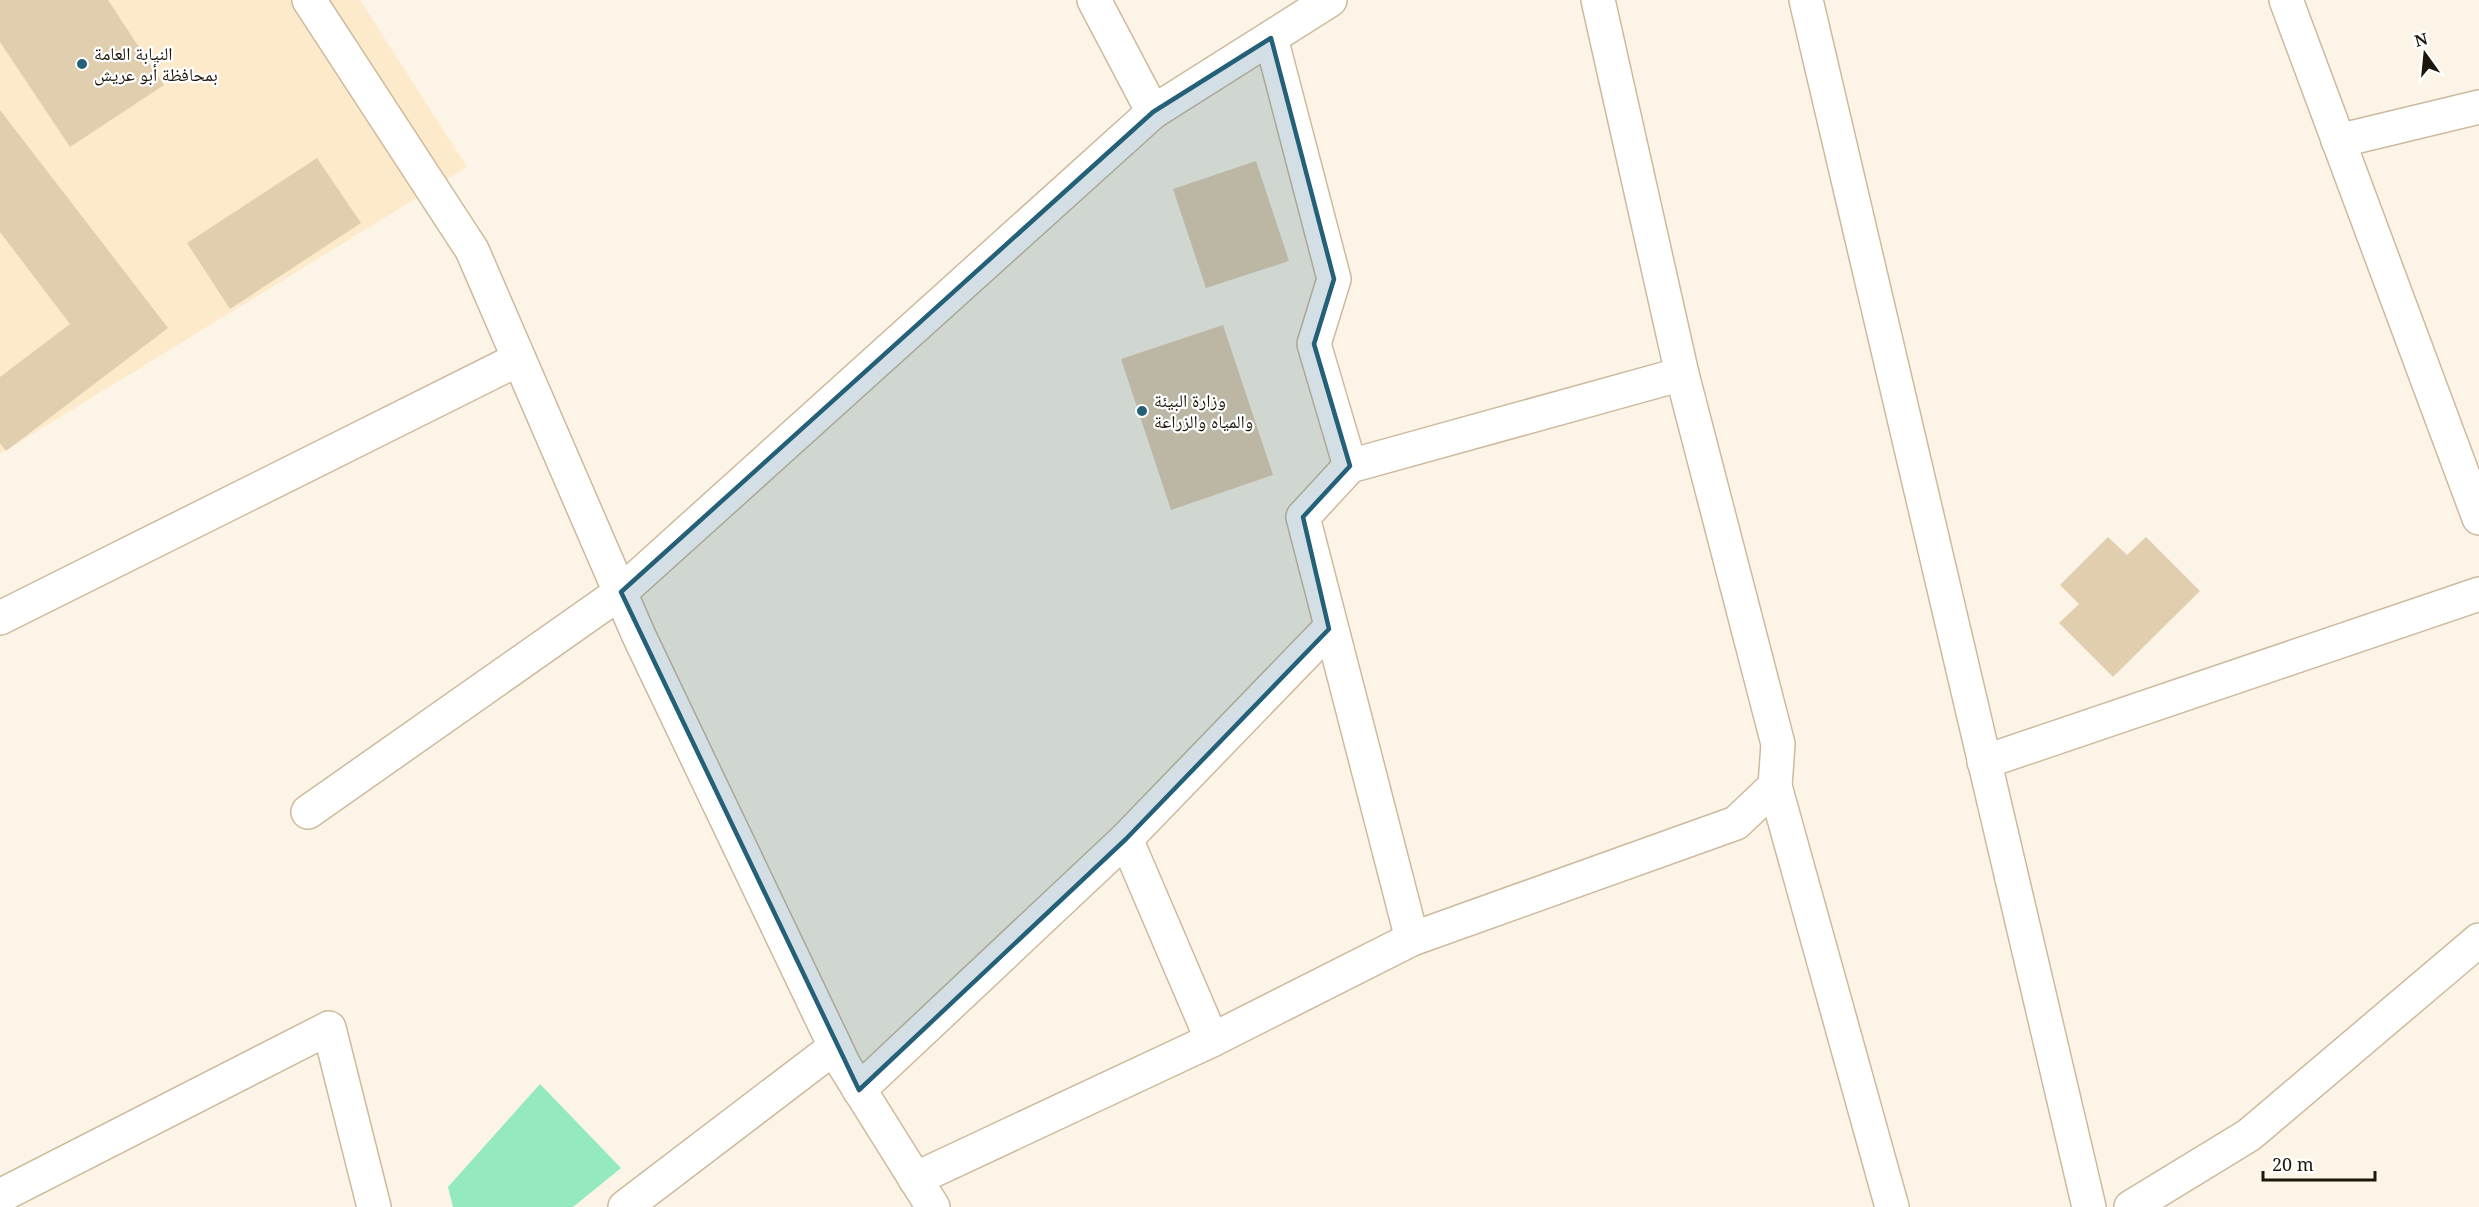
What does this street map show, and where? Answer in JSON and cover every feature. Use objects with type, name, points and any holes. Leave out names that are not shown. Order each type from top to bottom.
[{"type":"street","points":[[309,0],[472,250],[621,592],[835,1047],[859,1090],[933,1207]]},
{"type":"street","points":[[1094,0],[1152,112]]},
{"type":"street","points":[[308,812],[621,592],[1152,112],[1330,0]]},
{"type":"street","points":[[1598,0],[1682,374],[1778,744],[1775,786],[1892,1207]]},
{"type":"street","points":[[1806,0],[2089,1207]]},
{"type":"street","points":[[2286,0],[2338,141],[2470,470],[2479,518]]},
{"type":"street","points":[[1271,38],[1334,279],[1314,344],[1350,466]]},
{"type":"street","points":[[2338,141],[2479,107]]},
{"type":"street","points":[[0,618],[519,359]]},
{"type":"street","points":[[1412,939],[1329,629],[1302,517],[1350,466],[1682,374]]},
{"type":"street","points":[[1984,762],[2479,594]]},
{"type":"street","points":[[859,1090],[1126,838],[1329,629]]},
{"type":"street","points":[[915,1179],[1212,1040],[1412,939],[1736,823],[1775,786]]},
{"type":"street","points":[[1126,838],[1212,1040]]},
{"type":"street","points":[[2131,1207],[2249,1135],[2479,940]]},
{"type":"street","points":[[0,1196],[329,1028],[374,1207]]},
{"type":"street","points":[[625,1207],[835,1047]]},
{"type":"highlighted area","points":[[1271,38],[1334,279],[1314,344],[1350,466],[1303,517],[1329,629],[1126,839],[859,1090],[621,592],[1153,112]]},
{"type":"shaded area","points":[[0,0],[360,0],[467,167],[0,454]]},
{"type":"green space","points":[[540,1084],[621,1168],[573,1207],[453,1207],[448,1187]]},
{"type":"building","name":"النيابة العامة بمحافظة أبو عريش","points":[[0,0],[108,0],[164,85],[70,147],[0,42]]},
{"type":"building","points":[[0,110],[168,328],[6,451],[0,443],[0,377],[70,324],[0,232]]},
{"type":"building","points":[[317,158],[361,223],[230,309],[187,243]]},
{"type":"building","points":[[1256,161],[1289,261],[1206,288],[1173,189]]},
{"type":"building","points":[[1223,325],[1273,475],[1171,510],[1121,359]]},
{"type":"building","points":[[2108,537],[2127,555],[2146,537],[2200,591],[2113,677],[2059,623],[2079,604],[2060,585]]},
{"type":"place","name":"النيابة العامة بمحافظة أبو عريش","points":[[82,64]]},
{"type":"place","name":"وزارة البيئة والمياه والزراعة","points":[[1142,411]]}]
